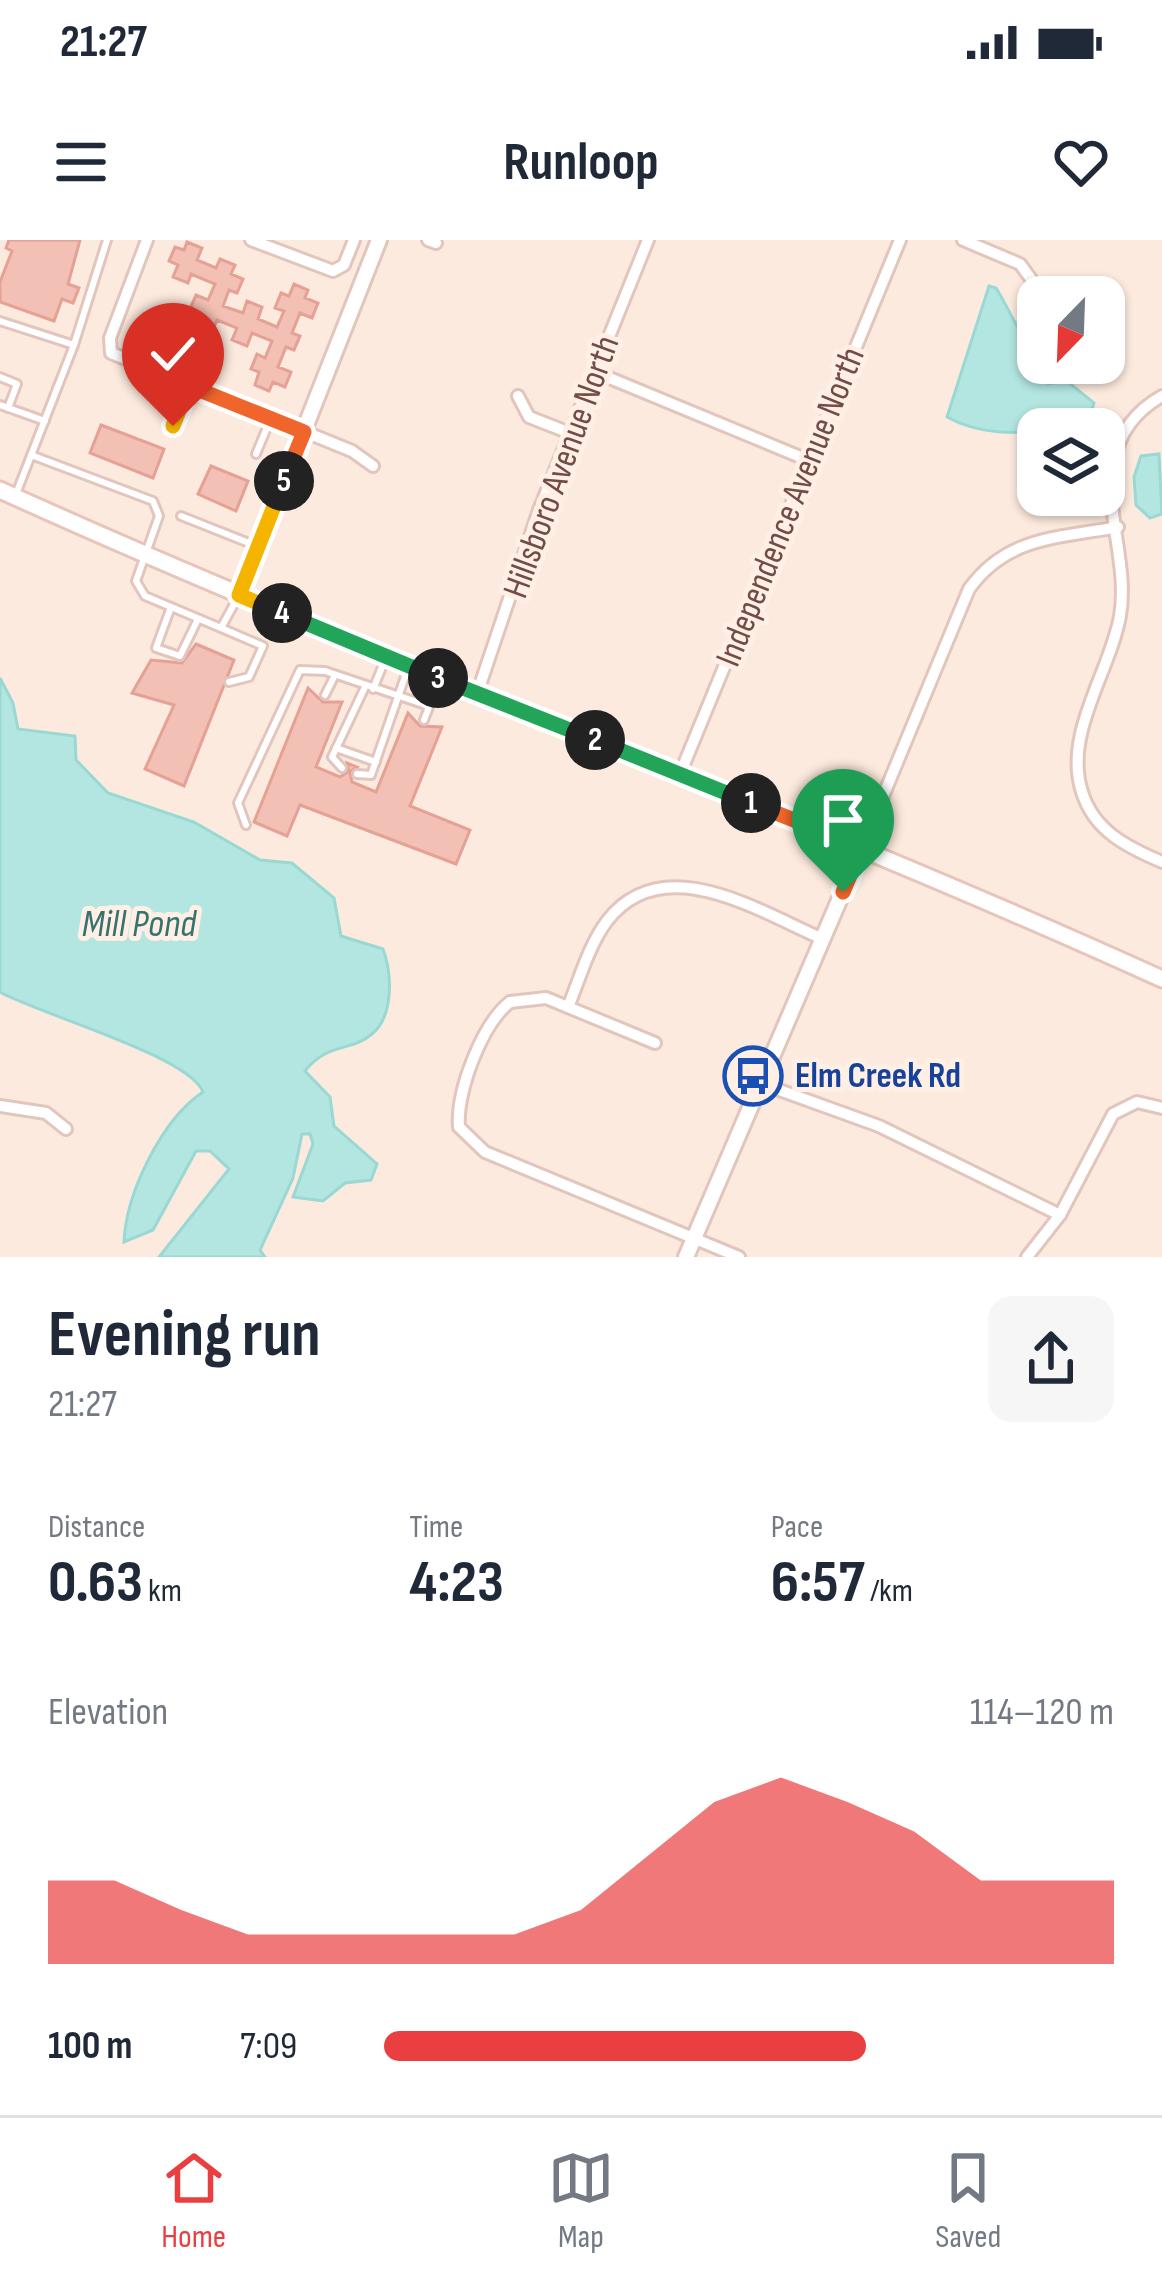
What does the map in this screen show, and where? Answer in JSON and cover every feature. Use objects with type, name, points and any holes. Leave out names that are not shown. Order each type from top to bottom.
[{"type":"main road","points":[[4,493],[386,657],[862,847],[1162,979]]},
{"type":"street","points":[[147,240],[109,346],[118,358],[352,451],[373,466]]},
{"type":"street","points":[[251,240],[333,271],[344,265],[354,240]]},
{"type":"street","points":[[239,595],[379,240]]},
{"type":"street","name":"Hillsboro Avenue North","points":[[477,694],[570,433],[648,240]]},
{"type":"street","name":"Independence Avenue North","points":[[680,774],[901,240]]},
{"type":"street","points":[[963,240],[1020,263],[1029,276]]},
{"type":"street","points":[[595,372],[810,460]]},
{"type":"street","points":[[518,395],[529,417],[570,433]]},
{"type":"street","points":[[1162,396],[1134,418],[1117,447],[1111,478],[1121,609],[1113,651],[1076,760],[1082,794],[1098,823],[1121,844],[1162,862]]},
{"type":"street","points":[[686,1257],[968,589],[980,573],[1034,539],[1118,527]]},
{"type":"street","points":[[568,1007],[604,925],[617,909],[653,889],[674,886],[715,892],[823,938]]},
{"type":"street","points":[[655,1043],[535,995],[522,997],[493,1021],[458,1107],[459,1127],[484,1152],[739,1257]]},
{"type":"street","points":[[760,1083],[879,1126],[1060,1215]]},
{"type":"street","points":[[1028,1257],[1060,1215],[1113,1114],[1137,1102],[1162,1108]]},
{"type":"street","points":[[0,1106],[46,1113],[66,1129]]},
{"type":"lane","points":[[4,493],[32,455],[107,240]]},
{"type":"lane","points":[[0,321],[74,345]]},
{"type":"lane","points":[[0,377],[17,383],[4,406],[45,421]]},
{"type":"lane","points":[[173,426],[189,386]]},
{"type":"lane","points":[[256,454],[271,418]]},
{"type":"lane","points":[[32,455],[153,501],[159,516],[138,590],[263,646],[249,677],[230,682]]},
{"type":"lane","points":[[181,516],[258,546]]},
{"type":"lane","points":[[221,628],[239,595]]},
{"type":"lane","points":[[171,607],[156,648],[180,656],[198,618]]},
{"type":"lane","points":[[342,768],[332,758],[386,657]]},
{"type":"lane","points":[[357,774],[371,775],[410,666]]},
{"type":"lane","points":[[246,824],[238,802],[293,678],[309,668],[429,707],[424,720]]},
{"type":"lane","points":[[325,695],[334,675]]},
{"type":"lane","points":[[336,748],[376,762]]},
{"type":"water","points":[[989,286],[996,288],[1017,327],[1017,384],[1071,384],[1094,403],[1092,408],[1017,408],[1017,432],[981,429],[947,417]]},
{"type":"water","points":[[1159,454],[1162,514],[1150,518],[1136,505],[1134,477],[1141,456]]},
{"type":"water","name":"Mill Pond","points":[[0,678],[13,703],[18,729],[75,736],[76,760],[108,793],[194,822],[260,860],[292,863],[334,898],[341,936],[383,949],[389,994],[379,1026],[364,1040],[322,1056],[305,1071],[330,1097],[334,1126],[377,1164],[371,1180],[345,1183],[323,1201],[293,1197],[313,1144],[310,1134],[302,1134],[293,1178],[260,1250],[265,1257],[159,1257],[229,1169],[210,1151],[196,1151],[153,1230],[124,1242],[131,1202],[149,1159],[174,1120],[203,1092],[171,1064],[0,992]]},
{"type":"building","points":[[9,240],[80,240],[68,284],[79,288],[73,303],[62,299],[54,321],[0,302],[0,282],[12,251],[6,248]]},
{"type":"building","points":[[187,242],[202,248],[197,260],[216,268],[220,259],[235,265],[231,274],[243,279],[237,293],[229,290],[223,306],[243,313],[247,301],[262,307],[258,319],[277,327],[284,311],[275,308],[281,293],[289,296],[294,284],[308,290],[305,298],[318,303],[312,318],[300,313],[292,333],[300,336],[294,350],[286,347],[278,367],[291,372],[285,387],[273,382],[269,391],[255,385],[259,372],[251,369],[257,354],[265,358],[272,341],[252,333],[247,346],[232,340],[237,328],[217,320],[210,336],[219,339],[213,354],[202,350],[198,358],[183,352],[187,344],[167,336],[162,348],[147,342],[151,334],[138,329],[144,314],[156,319],[161,307],[176,313],[173,321],[196,330],[202,314],[190,309],[196,295],[208,300],[215,284],[191,274],[188,283],[173,277],[178,265],[169,261],[175,247],[184,250]]},
{"type":"building","points":[[101,425],[164,449],[153,478],[90,453]]},
{"type":"building","points":[[211,466],[248,481],[236,511],[198,494]]},
{"type":"building","points":[[196,644],[234,660],[184,786],[145,769],[174,705],[132,693],[151,660],[182,663]]},
{"type":"building","points":[[308,688],[323,702],[342,702],[316,767],[340,777],[349,771],[347,763],[357,767],[350,772],[352,782],[376,792],[408,713],[420,726],[442,727],[410,806],[470,830],[456,864],[300,805],[287,836],[254,822]]},
{"type":"place","name":"Elm Creek Rd","points":[[753,1076]]},
{"type":"route","points":[[173,426],[189,386],[304,432],[239,595],[862,847],[843,892]]}]
